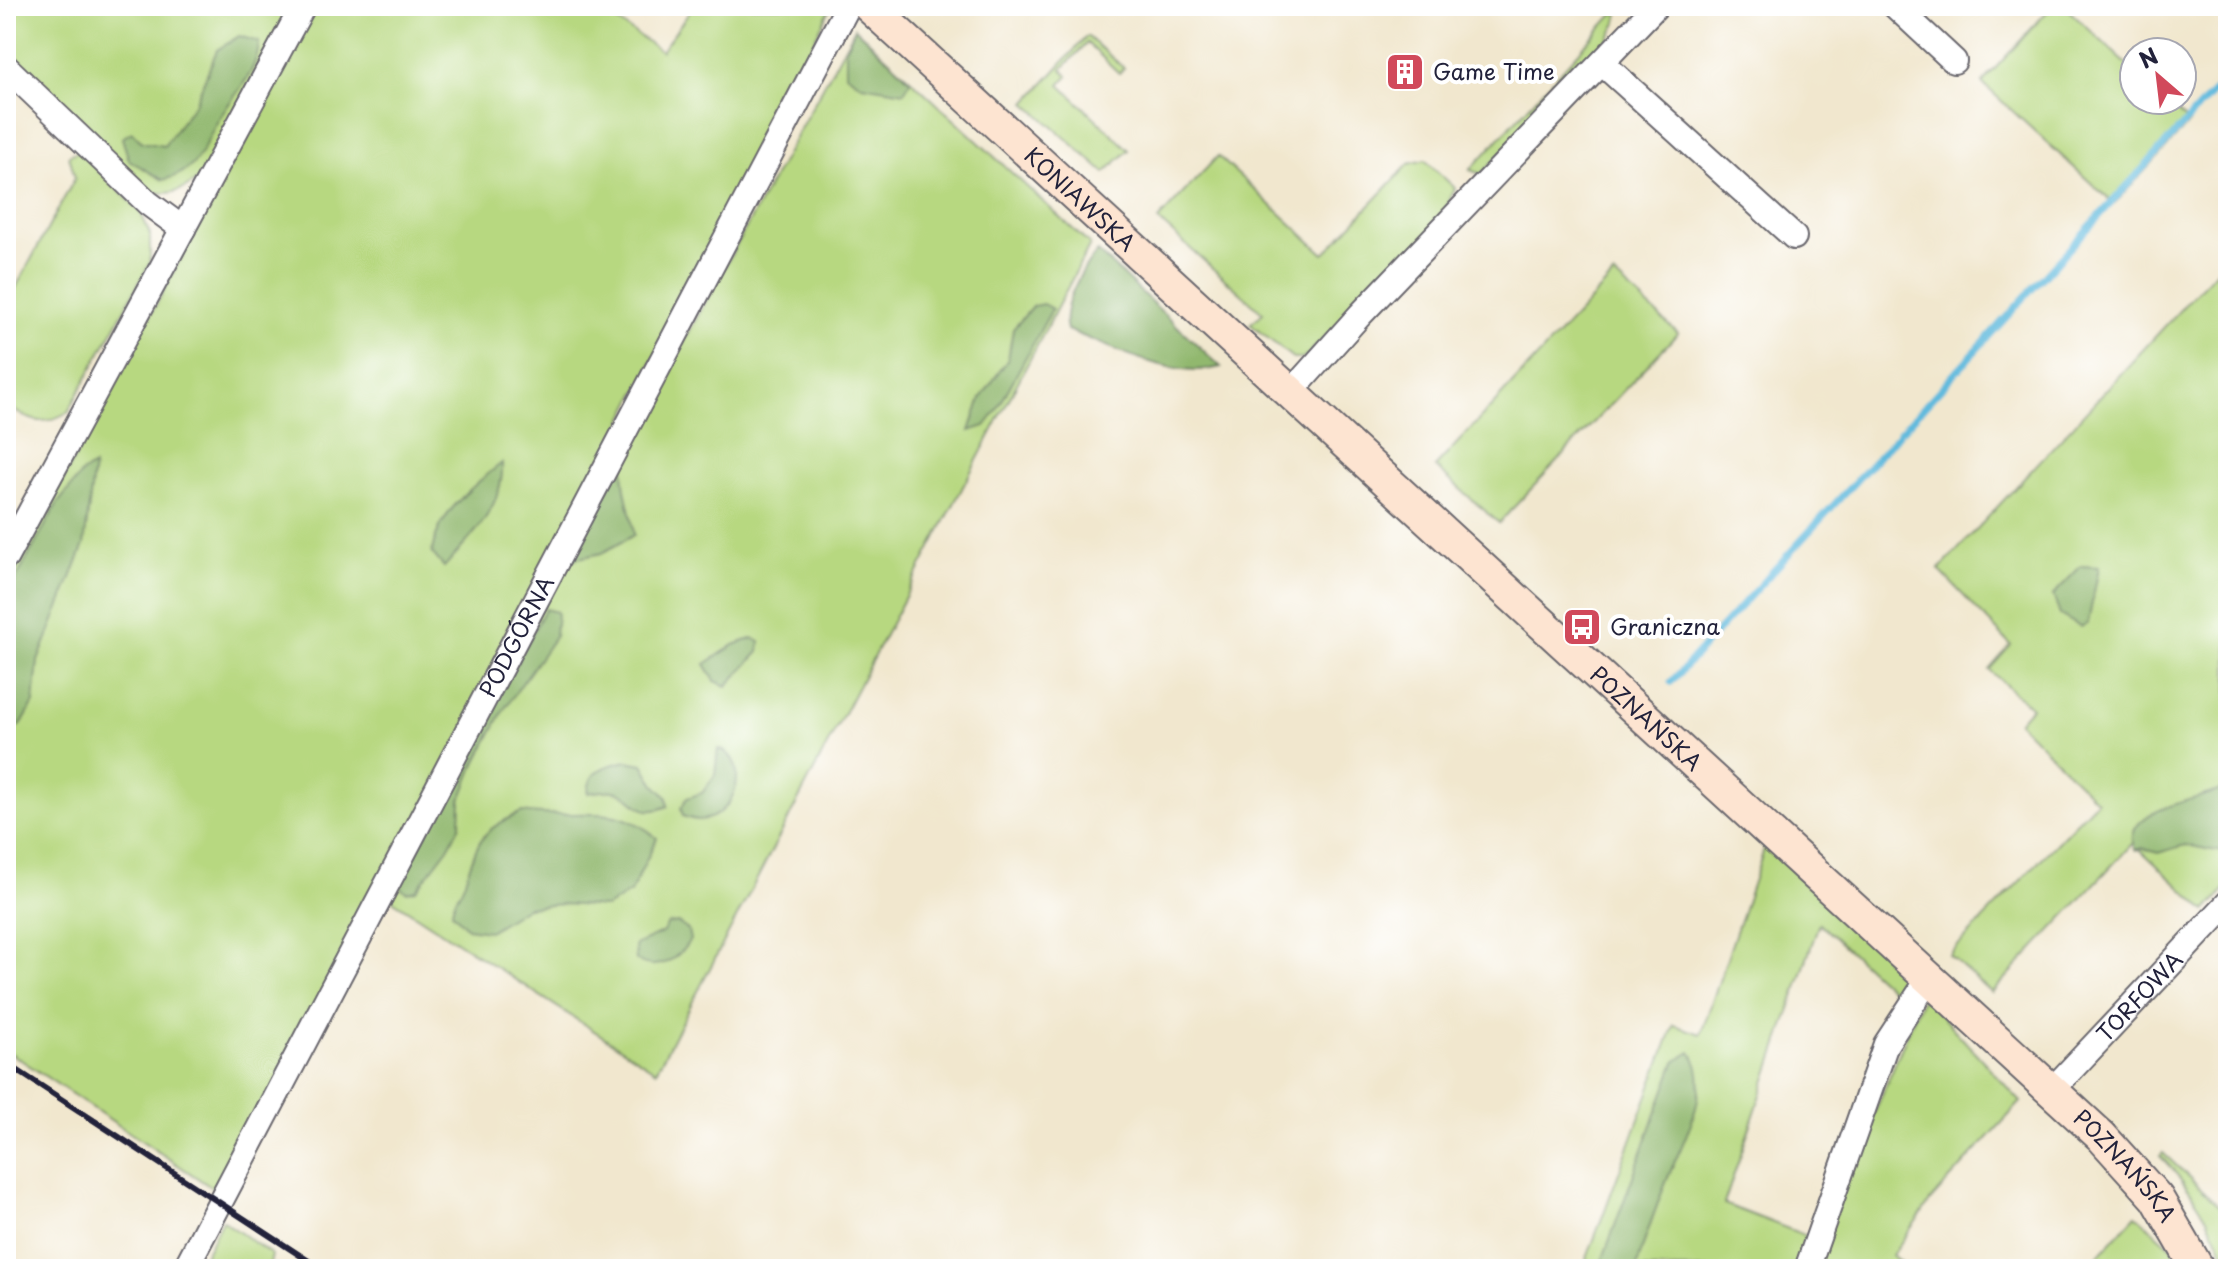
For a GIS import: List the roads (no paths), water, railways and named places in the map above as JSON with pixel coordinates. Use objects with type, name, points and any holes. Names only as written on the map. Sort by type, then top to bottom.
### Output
[{"type":"main road","name":"KONIAWSKA","points":[[869,6],[1291,392]]},
{"type":"main road","name":"POZNAŃSKA","points":[[1291,392],[2052,1090],[2141,1178],[2171,1218],[2198,1269]]},
{"type":"street","points":[[6,557],[303,6]]},
{"type":"street","name":"PODGÓRNA","points":[[185,1269],[848,6]]},
{"type":"street","points":[[1291,392],[1360,315],[1656,6]]},
{"type":"street","points":[[1895,6],[1954,61]]},
{"type":"street","points":[[1603,64],[1794,237]]},
{"type":"street","points":[[6,67],[148,203],[183,229]]},
{"type":"street","name":"TORFOWA","points":[[2052,1090],[2228,903]]},
{"type":"street","points":[[1807,1269],[1886,1044],[1930,977]]},
{"type":"waterway","points":[[1671,682],[2228,76]]},
{"type":"railway","points":[[6,1063],[321,1269]]},
{"type":"place","name":"Game Time","points":[[1405,72]]},
{"type":"place","name":"Graniczna","points":[[1582,627]]}]
